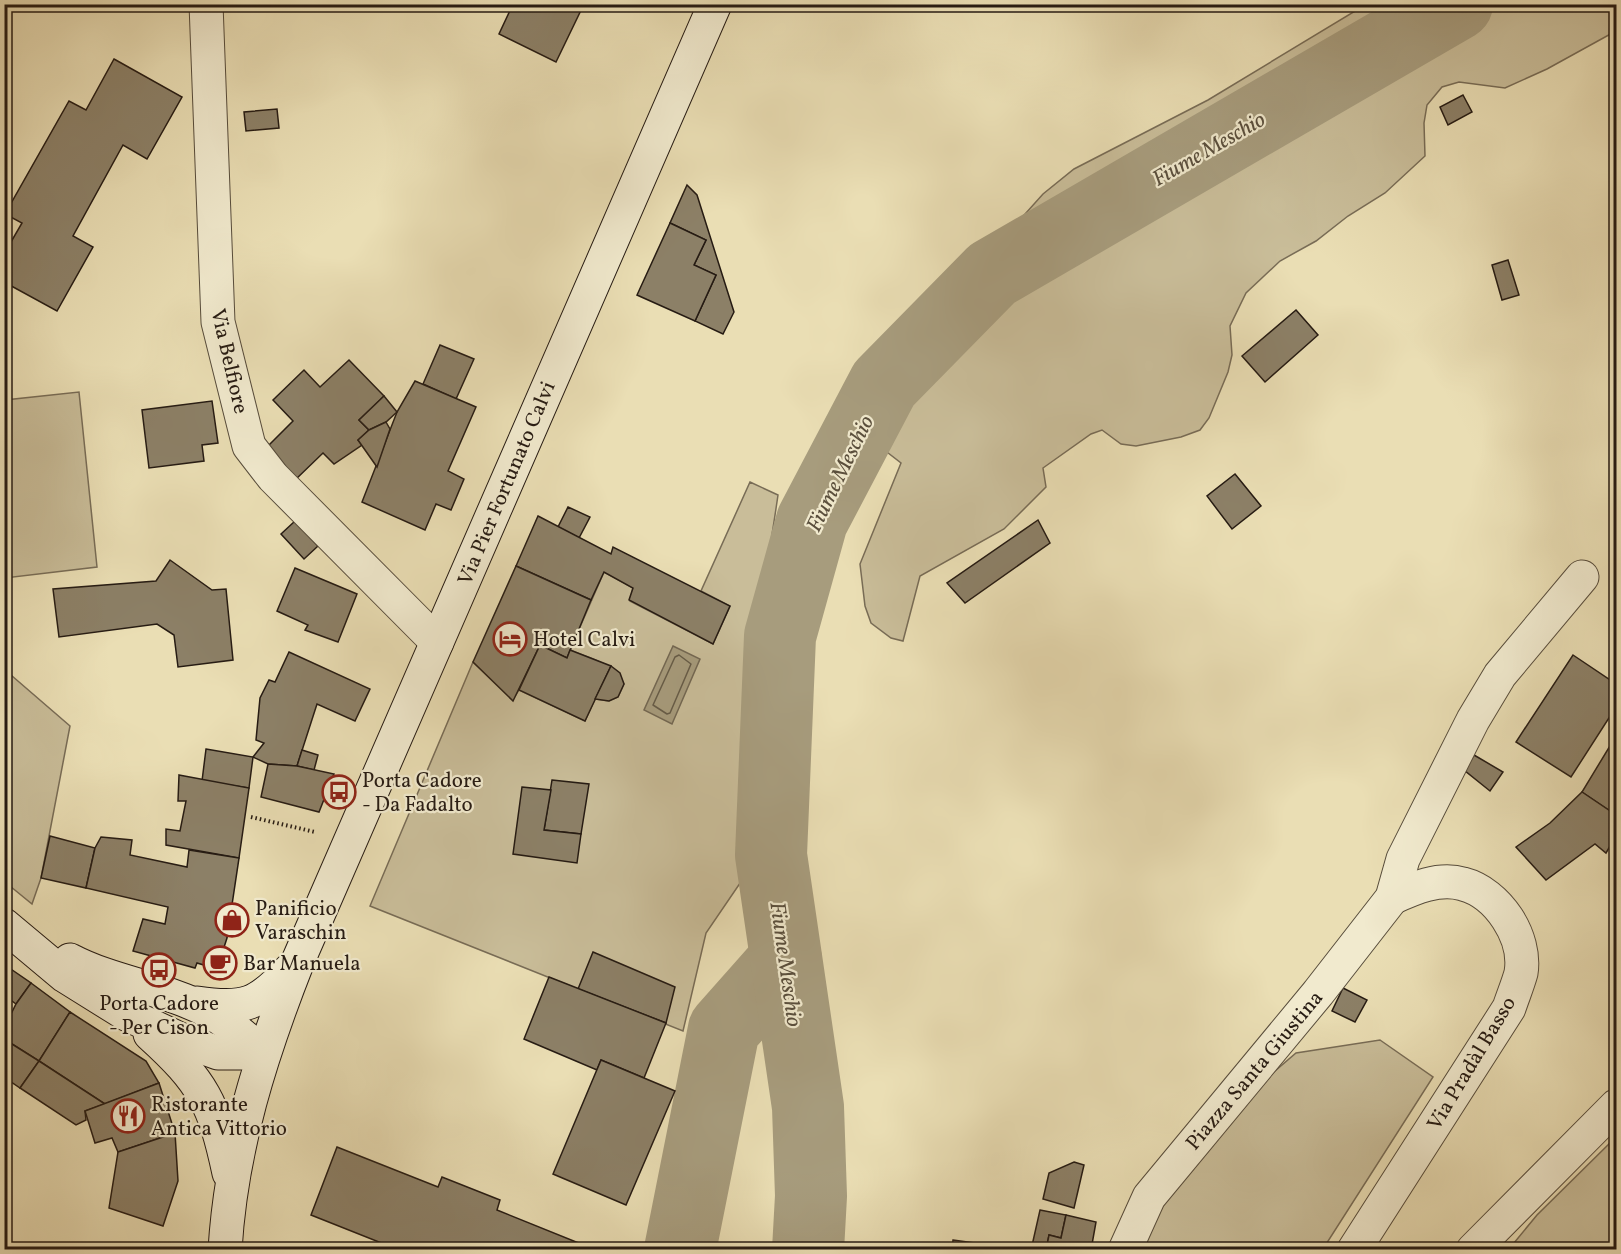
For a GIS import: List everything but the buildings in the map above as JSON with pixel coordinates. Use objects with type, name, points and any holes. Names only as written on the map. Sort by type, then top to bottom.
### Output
[{"type":"street","name":"Via Belfiore","points":[[206,4],[218,322],[249,446],[273,477],[437,642]]},
{"type":"street","name":"Via Pier Fortunato Calvi","points":[[232,1189],[248,1105],[264,1053],[298,962],[716,4]]},
{"type":"street","points":[[1392,898],[1403,859],[1494,684],[1582,577]]},
{"type":"street","name":"Via Pradàl Basso","points":[[1354,1250],[1509,1008],[1521,971],[1516,935],[1497,902],[1463,883],[1424,884],[1392,898]]},
{"type":"street","name":"Piazza Santa Giustina","points":[[1125,1250],[1149,1197],[1318,993],[1392,898]]},
{"type":"street","points":[[4,924],[92,972],[208,1011],[231,1026],[264,1053]]},
{"type":"street","points":[[4,924],[65,976],[126,1014],[182,1040],[218,1053],[264,1053]]},
{"type":"street","points":[[184,1002],[221,1007],[246,1004],[268,994],[298,962]]},
{"type":"street","points":[[126,1014],[180,1062],[203,1089],[220,1129],[232,1189],[225,1250]]},
{"type":"street","points":[[1473,1250],[1617,1106]]},
{"type":"path","points":[[251,817],[315,832]]},
{"type":"shaded area","points":[[1365,5],[1616,5],[1616,31],[1547,69],[1505,88],[1459,82],[1442,87],[1427,105],[1424,123],[1425,156],[1385,193],[1348,216],[1316,241],[1280,261],[1246,293],[1230,326],[1232,355],[1228,372],[1209,418],[1200,430],[1181,437],[1136,446],[1121,444],[1102,430],[1091,434],[1043,468],[1046,487],[1004,529],[920,576],[903,641],[891,638],[871,623],[865,606],[860,564],[901,463],[865,435],[906,364],[954,293],[1043,194],[1074,169],[1208,100]]},
{"type":"shaded area","points":[[79,392],[97,567],[5,578],[5,400]]},
{"type":"shaded area","points":[[750,482],[778,495],[756,635],[746,729],[745,823],[749,870],[706,933],[683,1031],[370,906],[473,662],[513,699],[519,690],[585,721],[595,699],[609,701],[618,697],[624,684],[615,671],[609,667],[570,650],[604,572],[633,588],[630,601],[713,644],[730,606],[701,591]]},
{"type":"shaded area","points":[[4,669],[70,726],[41,878],[32,904],[5,882]]},
{"type":"shaded area","points":[[1380,1040],[1433,1077],[1323,1249],[1136,1250],[1153,1206],[1247,1095],[1296,1053]]},
{"type":"shaded area","points":[[1616,1137],[1616,1249],[1509,1249],[1537,1215]]},
{"type":"water","points":[[673,646],[700,659],[672,724],[644,710]]},
{"type":"waterway","name":"Fiume Meschio","points":[[808,1250],[811,1196],[808,1107],[771,855],[780,636],[812,521],[884,384],[992,274],[1457,4]]},
{"type":"waterway","points":[[680,1250],[724,1029],[786,959]]},
{"type":"place","name":"Hotel Calvi","points":[[510,639]]},
{"type":"place","name":"Porta Cadore - Da Fadalto","points":[[339,792]]},
{"type":"place","name":"Panificio Varaschin","points":[[232,920]]},
{"type":"place","name":"Bar Manuela","points":[[220,963]]},
{"type":"place","name":"Porta Cadore - Per Cison","points":[[159,970]]},
{"type":"place","name":"Ristorante Antica Vittorio","points":[[128,1116]]}]
